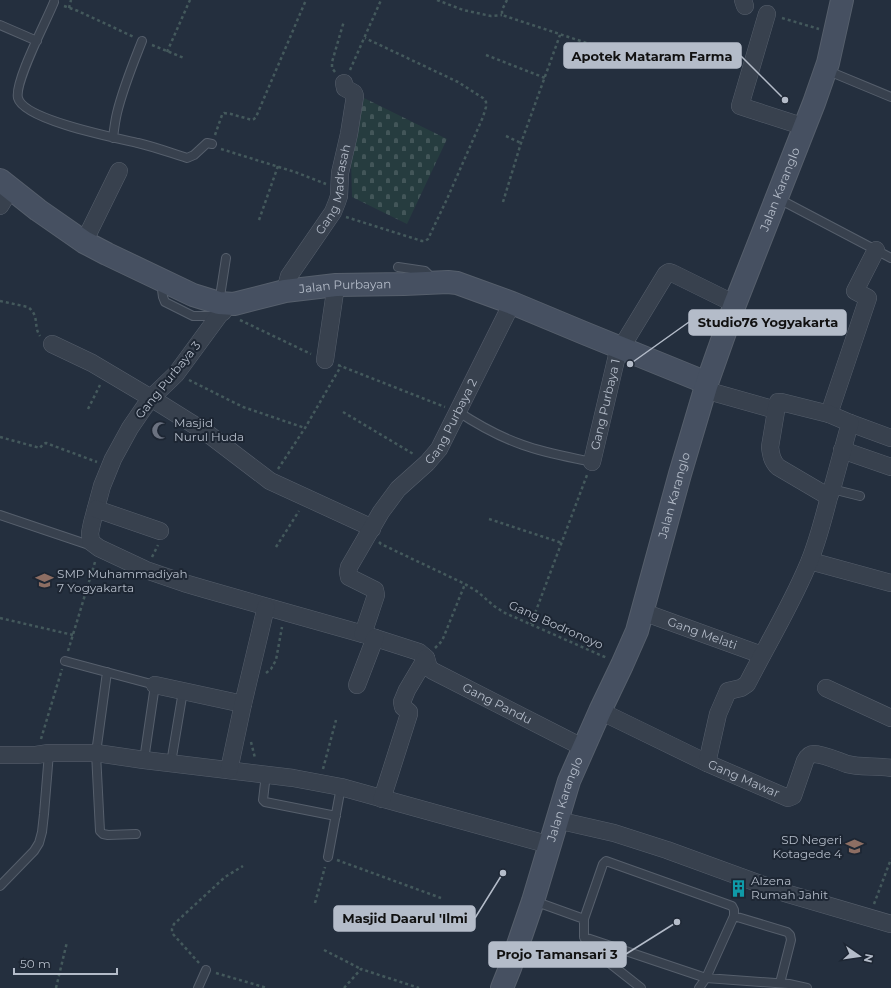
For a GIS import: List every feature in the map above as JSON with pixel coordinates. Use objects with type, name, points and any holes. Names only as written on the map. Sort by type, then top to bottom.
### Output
[{"type":"street","name":"Jalan Karanglo","points":[[502,988],[533,901],[569,781],[637,631],[706,386],[735,304],[826,70],[842,0]]},
{"type":"street","points":[[767,14],[740,106],[805,127]]},
{"type":"street","name":"Gang Madrasah","points":[[285,291],[289,276],[333,212],[337,202],[340,173],[355,96],[354,93],[345,88],[344,83]]},
{"type":"street","points":[[84,242],[119,171]]},
{"type":"street","name":"Jalan Purbayan","points":[[4,191],[38,210],[84,242],[164,282],[222,308],[285,291],[336,285],[457,283],[512,302],[620,347],[706,386]]},
{"type":"street","points":[[828,414],[867,299],[867,297],[855,291],[876,250]]},
{"type":"street","name":"Gang Purbaya 1","points":[[592,462],[620,347],[666,274],[669,272],[672,273],[735,304]]},
{"type":"street","points":[[325,360],[336,285]]},
{"type":"street","name":"Gang Purbaya 2","points":[[369,636],[376,592],[375,590],[349,578],[349,568],[381,512],[398,489],[427,463],[439,448],[512,302]]},
{"type":"street","name":"Gang Purbaya 3","points":[[99,548],[91,542],[90,533],[102,486],[113,459],[130,428],[143,409],[151,398],[176,374],[222,308]]},
{"type":"street","points":[[52,344],[92,363],[207,433],[270,481],[372,529]]},
{"type":"street","points":[[706,386],[776,410]]},
{"type":"street","points":[[831,493],[778,467],[774,463],[770,446],[778,402],[828,414],[891,438]]},
{"type":"street","points":[[707,763],[718,714],[728,691],[741,688],[747,684],[790,603],[810,561],[831,493],[850,423]]},
{"type":"street","points":[[842,450],[891,467]]},
{"type":"street","points":[[96,509],[160,536]]},
{"type":"street","points":[[99,548],[146,570],[184,583],[369,636],[423,655],[402,702],[403,707],[409,712],[409,714],[382,799]]},
{"type":"street","points":[[810,561],[891,582]]},
{"type":"street","points":[[229,770],[266,607]]},
{"type":"street","name":"Gang Melati","points":[[643,612],[762,655]]},
{"type":"street","points":[[357,685],[369,636]]},
{"type":"street","name":"Gang Pandu","points":[[423,655],[429,668],[433,672],[584,748]]},
{"type":"street","points":[[154,686],[243,704]]},
{"type":"street","points":[[826,688],[891,718]]},
{"type":"street","name":"Gang Mawar","points":[[600,711],[707,763],[788,798],[793,796],[805,761],[810,754],[816,754],[859,766],[889,764]]},
{"type":"street","points":[[0,755],[96,753],[293,778],[342,788],[550,845]]},
{"type":"street","points":[[557,820],[620,835],[667,850],[785,893],[891,924]]},
{"type":"lane","points":[[54,2],[24,70],[18,89],[18,99],[23,106],[31,111],[66,125],[113,138],[139,143],[187,158],[194,155],[208,143],[212,144]]},
{"type":"lane","points":[[0,25],[37,41]]},
{"type":"lane","points":[[113,138],[121,98],[134,59],[142,41]]},
{"type":"lane","points":[[826,70],[891,96]]},
{"type":"lane","points":[[777,198],[891,258]]},
{"type":"lane","points":[[222,308],[226,258]]},
{"type":"lane","points":[[398,267],[425,271],[429,275],[431,283]]},
{"type":"lane","points":[[457,412],[472,422],[522,445],[592,462]]},
{"type":"lane","points":[[831,493],[860,496]]},
{"type":"lane","points":[[0,515],[99,548]]},
{"type":"lane","points":[[65,661],[154,686],[144,760]]},
{"type":"lane","points":[[107,672],[96,753],[100,831],[103,834],[108,835],[136,834]]},
{"type":"lane","points":[[171,763],[183,691]]},
{"type":"lane","points":[[0,886],[34,851],[39,843],[44,814],[49,753]]},
{"type":"lane","points":[[266,774],[263,800],[265,802],[336,816]]},
{"type":"lane","points":[[328,857],[342,788]]},
{"type":"lane","points":[[641,988],[588,946],[584,937],[584,919],[603,864],[606,861],[732,906],[734,916],[706,978],[699,988]]},
{"type":"lane","points":[[533,901],[584,919]]},
{"type":"lane","points":[[734,916],[787,932],[790,935],[791,940],[780,983]]},
{"type":"lane","points":[[584,937],[706,978],[780,983],[807,988]]},
{"type":"lane","points":[[198,988],[206,970]]},
{"type":"path","points":[[69,8],[72,0]]},
{"type":"path","points":[[167,52],[190,0]]},
{"type":"path","points":[[306,0],[256,117],[252,120],[224,112],[212,144],[222,149],[295,172],[339,190]]},
{"type":"path","points":[[344,21],[332,62],[332,68],[344,83],[381,0]]},
{"type":"path","points":[[437,0],[463,10],[491,16],[502,15],[604,49]]},
{"type":"path","points":[[502,15],[502,10],[507,0]]},
{"type":"path","points":[[54,2],[167,52],[184,58]]},
{"type":"path","points":[[767,14],[835,34]]},
{"type":"path","points":[[502,202],[521,143],[560,35]]},
{"type":"path","points":[[333,212],[425,241],[428,238],[447,200],[486,107],[486,102],[483,98],[458,82],[365,38]]},
{"type":"path","points":[[486,55],[545,78]]},
{"type":"path","points":[[506,136],[521,143]]},
{"type":"path","points":[[259,220],[278,166]]},
{"type":"path","points":[[0,302],[32,309],[38,333],[52,344]]},
{"type":"path","points":[[222,308],[325,360],[457,412]]},
{"type":"path","points":[[270,481],[341,366]]},
{"type":"path","points":[[88,409],[106,372]]},
{"type":"path","points":[[176,374],[244,407],[304,428]]},
{"type":"path","points":[[343,412],[427,463]]},
{"type":"path","points":[[0,438],[40,448],[46,443],[110,467]]},
{"type":"path","points":[[531,624],[592,462]]},
{"type":"path","points":[[276,547],[307,498]]},
{"type":"path","points":[[489,519],[562,543]]},
{"type":"path","name":"Gang Bodronoyo","points":[[372,529],[375,532],[377,540],[381,544],[465,584],[478,592],[504,613],[622,665]]},
{"type":"path","points":[[146,570],[160,536]]},
{"type":"path","points":[[423,655],[434,650],[442,642],[465,584]]},
{"type":"path","points":[[0,618],[73,635]]},
{"type":"path","points":[[319,783],[336,720]]},
{"type":"path","points":[[315,902],[328,857],[441,898]]},
{"type":"path","points":[[869,918],[891,859]]},
{"type":"path","points":[[243,866],[225,877],[202,897],[174,924],[172,933],[206,970],[268,988]]},
{"type":"path","points":[[56,988],[67,942]]},
{"type":"path","points":[[324,950],[361,969],[419,988]]},
{"type":"path","points":[[344,988],[361,969]]},
{"type":"green space","points":[[364,98],[447,139],[407,224],[352,197],[351,159]]},
{"type":"place","name":"Apotek Mataram Farma","points":[[785,100]]},
{"type":"place","name":"Studio76 Yogyakarta","points":[[630,364]]},
{"type":"place","name":"Masjid Nurul Huda","points":[[161,430]]},
{"type":"place","name":"SMP Muhammadiyah 7 Yogyakarta","points":[[44,581]]},
{"type":"place","name":"SD Negeri Kotagede 4","points":[[855,847]]},
{"type":"place","name":"Masjid Daarul 'Ilmi","points":[[503,873]]},
{"type":"place","name":"Alzena Rumah Jahit","points":[[738,888]]},
{"type":"place","name":"Projo Tamansari 3","points":[[677,922]]}]
